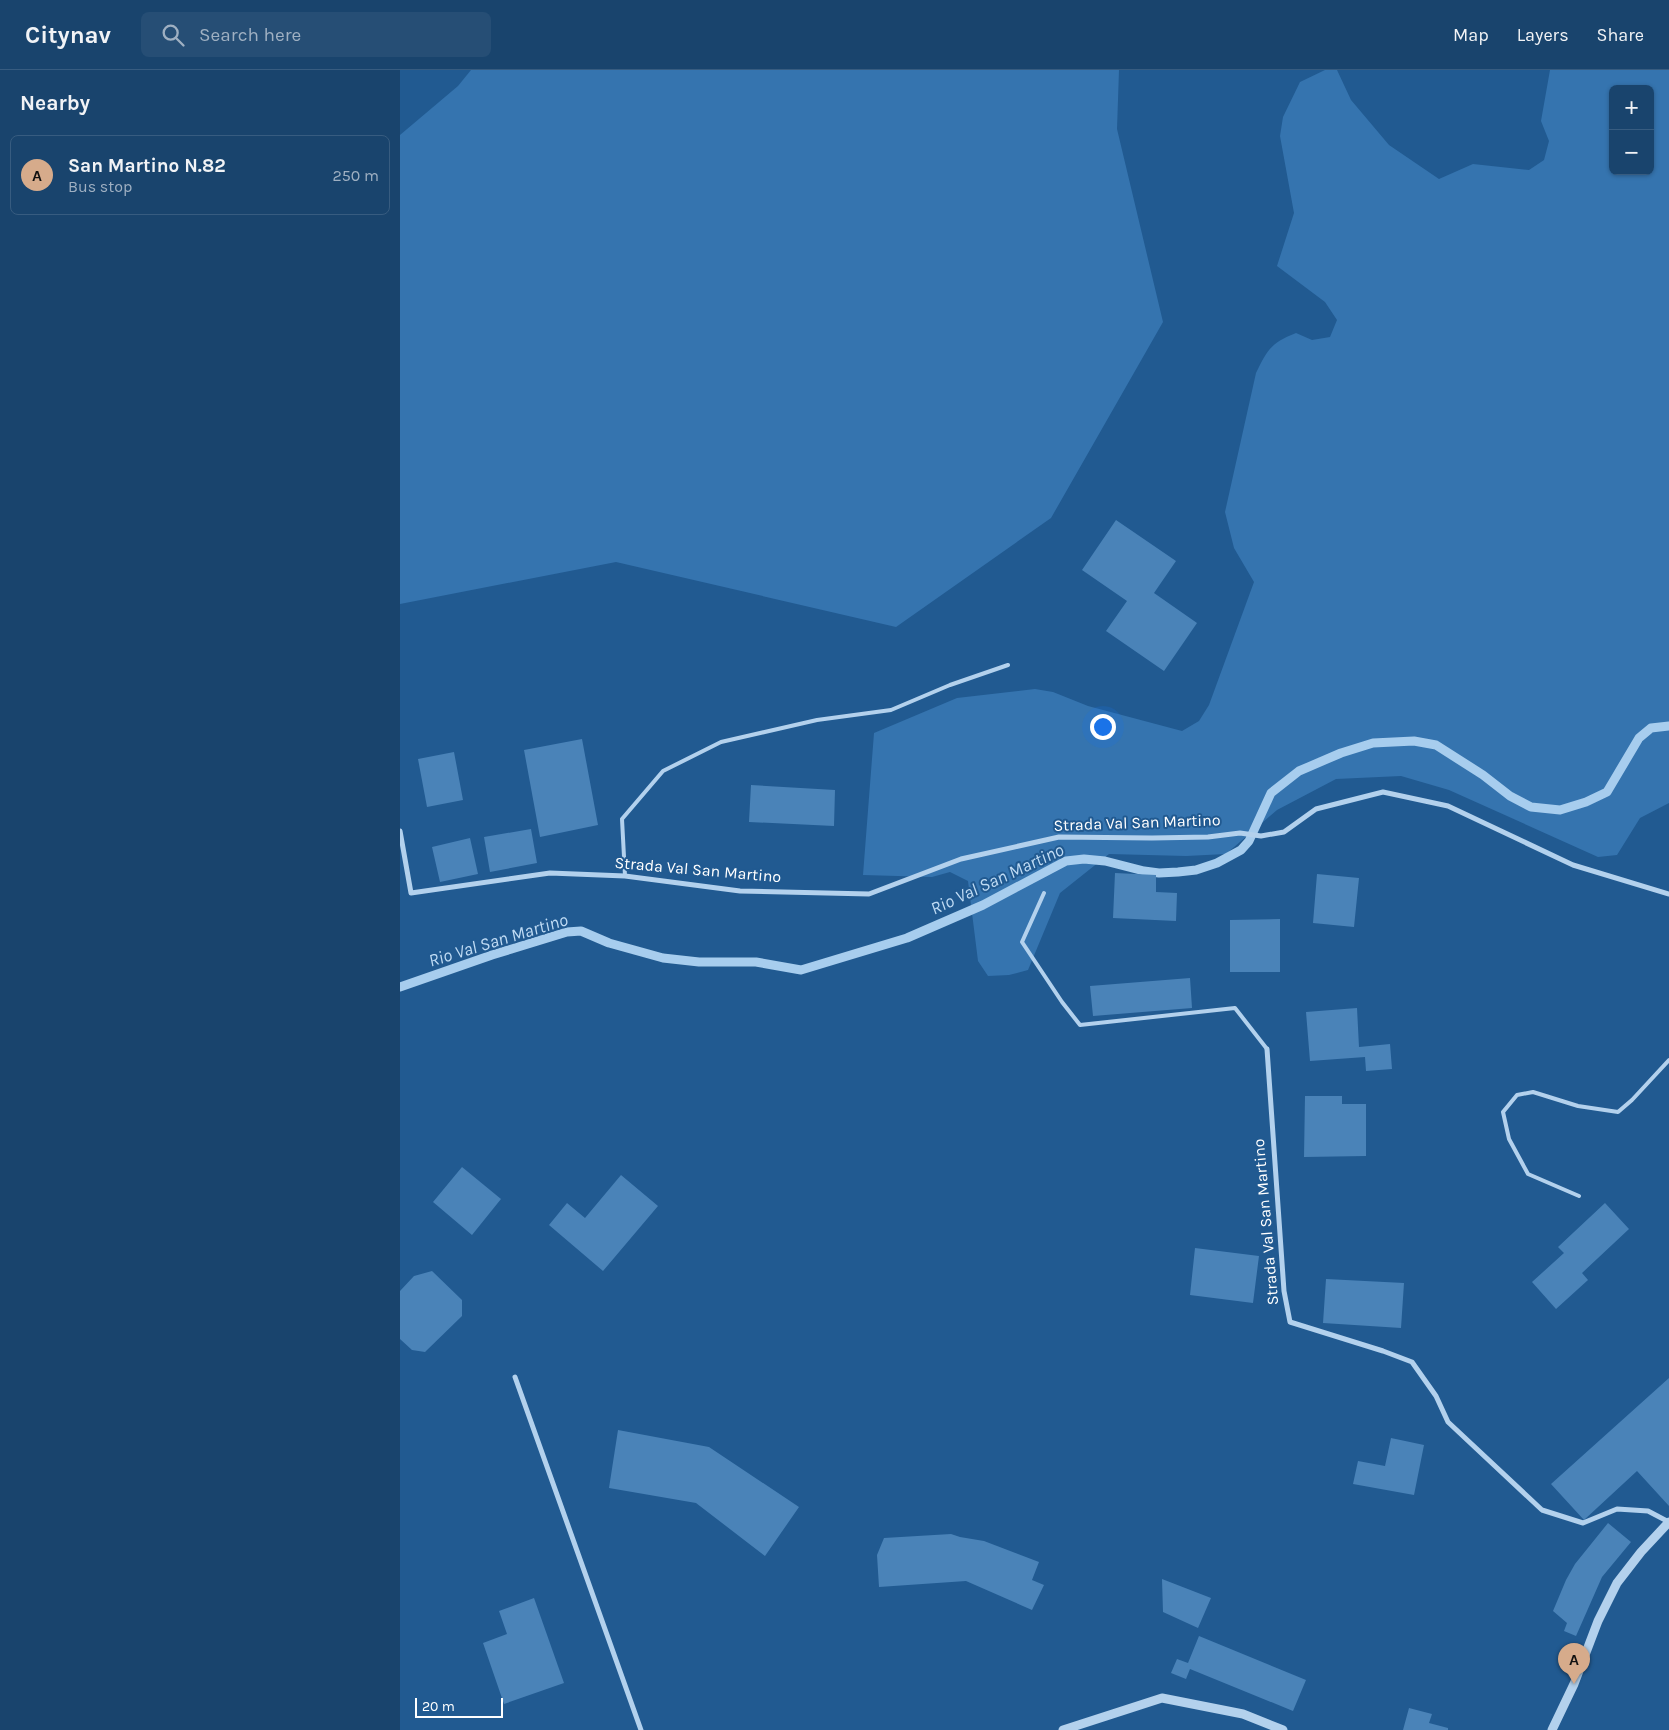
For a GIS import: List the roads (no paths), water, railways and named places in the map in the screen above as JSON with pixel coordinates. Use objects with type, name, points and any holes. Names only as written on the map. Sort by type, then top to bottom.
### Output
[{"type":"street","name":"Strada Val San Martino","points":[[400,831],[411,893],[550,873],[625,876],[740,891],[869,894],[961,859],[1059,837],[1208,837],[1240,833],[1261,836],[1284,832],[1316,810],[1383,792],[1448,806],[1572,865],[1669,894]]},
{"type":"street","name":"Strada Val San Martino","points":[[1267,1049],[1284,1291],[1290,1322],[1412,1362],[1436,1396],[1448,1422],[1542,1510],[1583,1524],[1617,1509],[1648,1511],[1669,1522],[1641,1552],[1617,1583],[1598,1622],[1574,1684],[1552,1730]]},
{"type":"street","points":[[516,1377],[641,1730]]},
{"type":"street","points":[[1063,1730],[1162,1698],[1243,1714],[1283,1730]]},
{"type":"lane","points":[[625,876],[622,819],[663,771],[721,742],[817,720],[891,710],[950,685],[1008,665]]},
{"type":"lane","name":"Strada Val San Martino","points":[[1044,893],[1022,942],[1062,1002],[1080,1025],[1234,1008],[1267,1049]]},
{"type":"lane","points":[[1579,1196],[1528,1174],[1510,1139],[1503,1112],[1517,1095],[1533,1092],[1578,1106],[1618,1112],[1632,1100],[1669,1060]]},
{"type":"waterway","name":"Rio Val San Martino","points":[[400,987],[492,955],[567,932],[581,931],[609,943],[663,958],[699,962],[756,962],[801,970],[907,938],[983,905],[1066,861],[1084,859],[1105,861],[1159,873],[1196,870],[1217,863],[1241,850],[1249,841],[1271,793],[1299,771],[1341,753],[1373,743],[1414,741],[1436,745],[1483,775],[1510,796],[1531,807],[1560,810],[1586,802],[1607,792],[1639,738],[1651,728],[1669,726]]},
{"type":"place","name":"San Martino N.82","points":[[1574,1684]]}]
